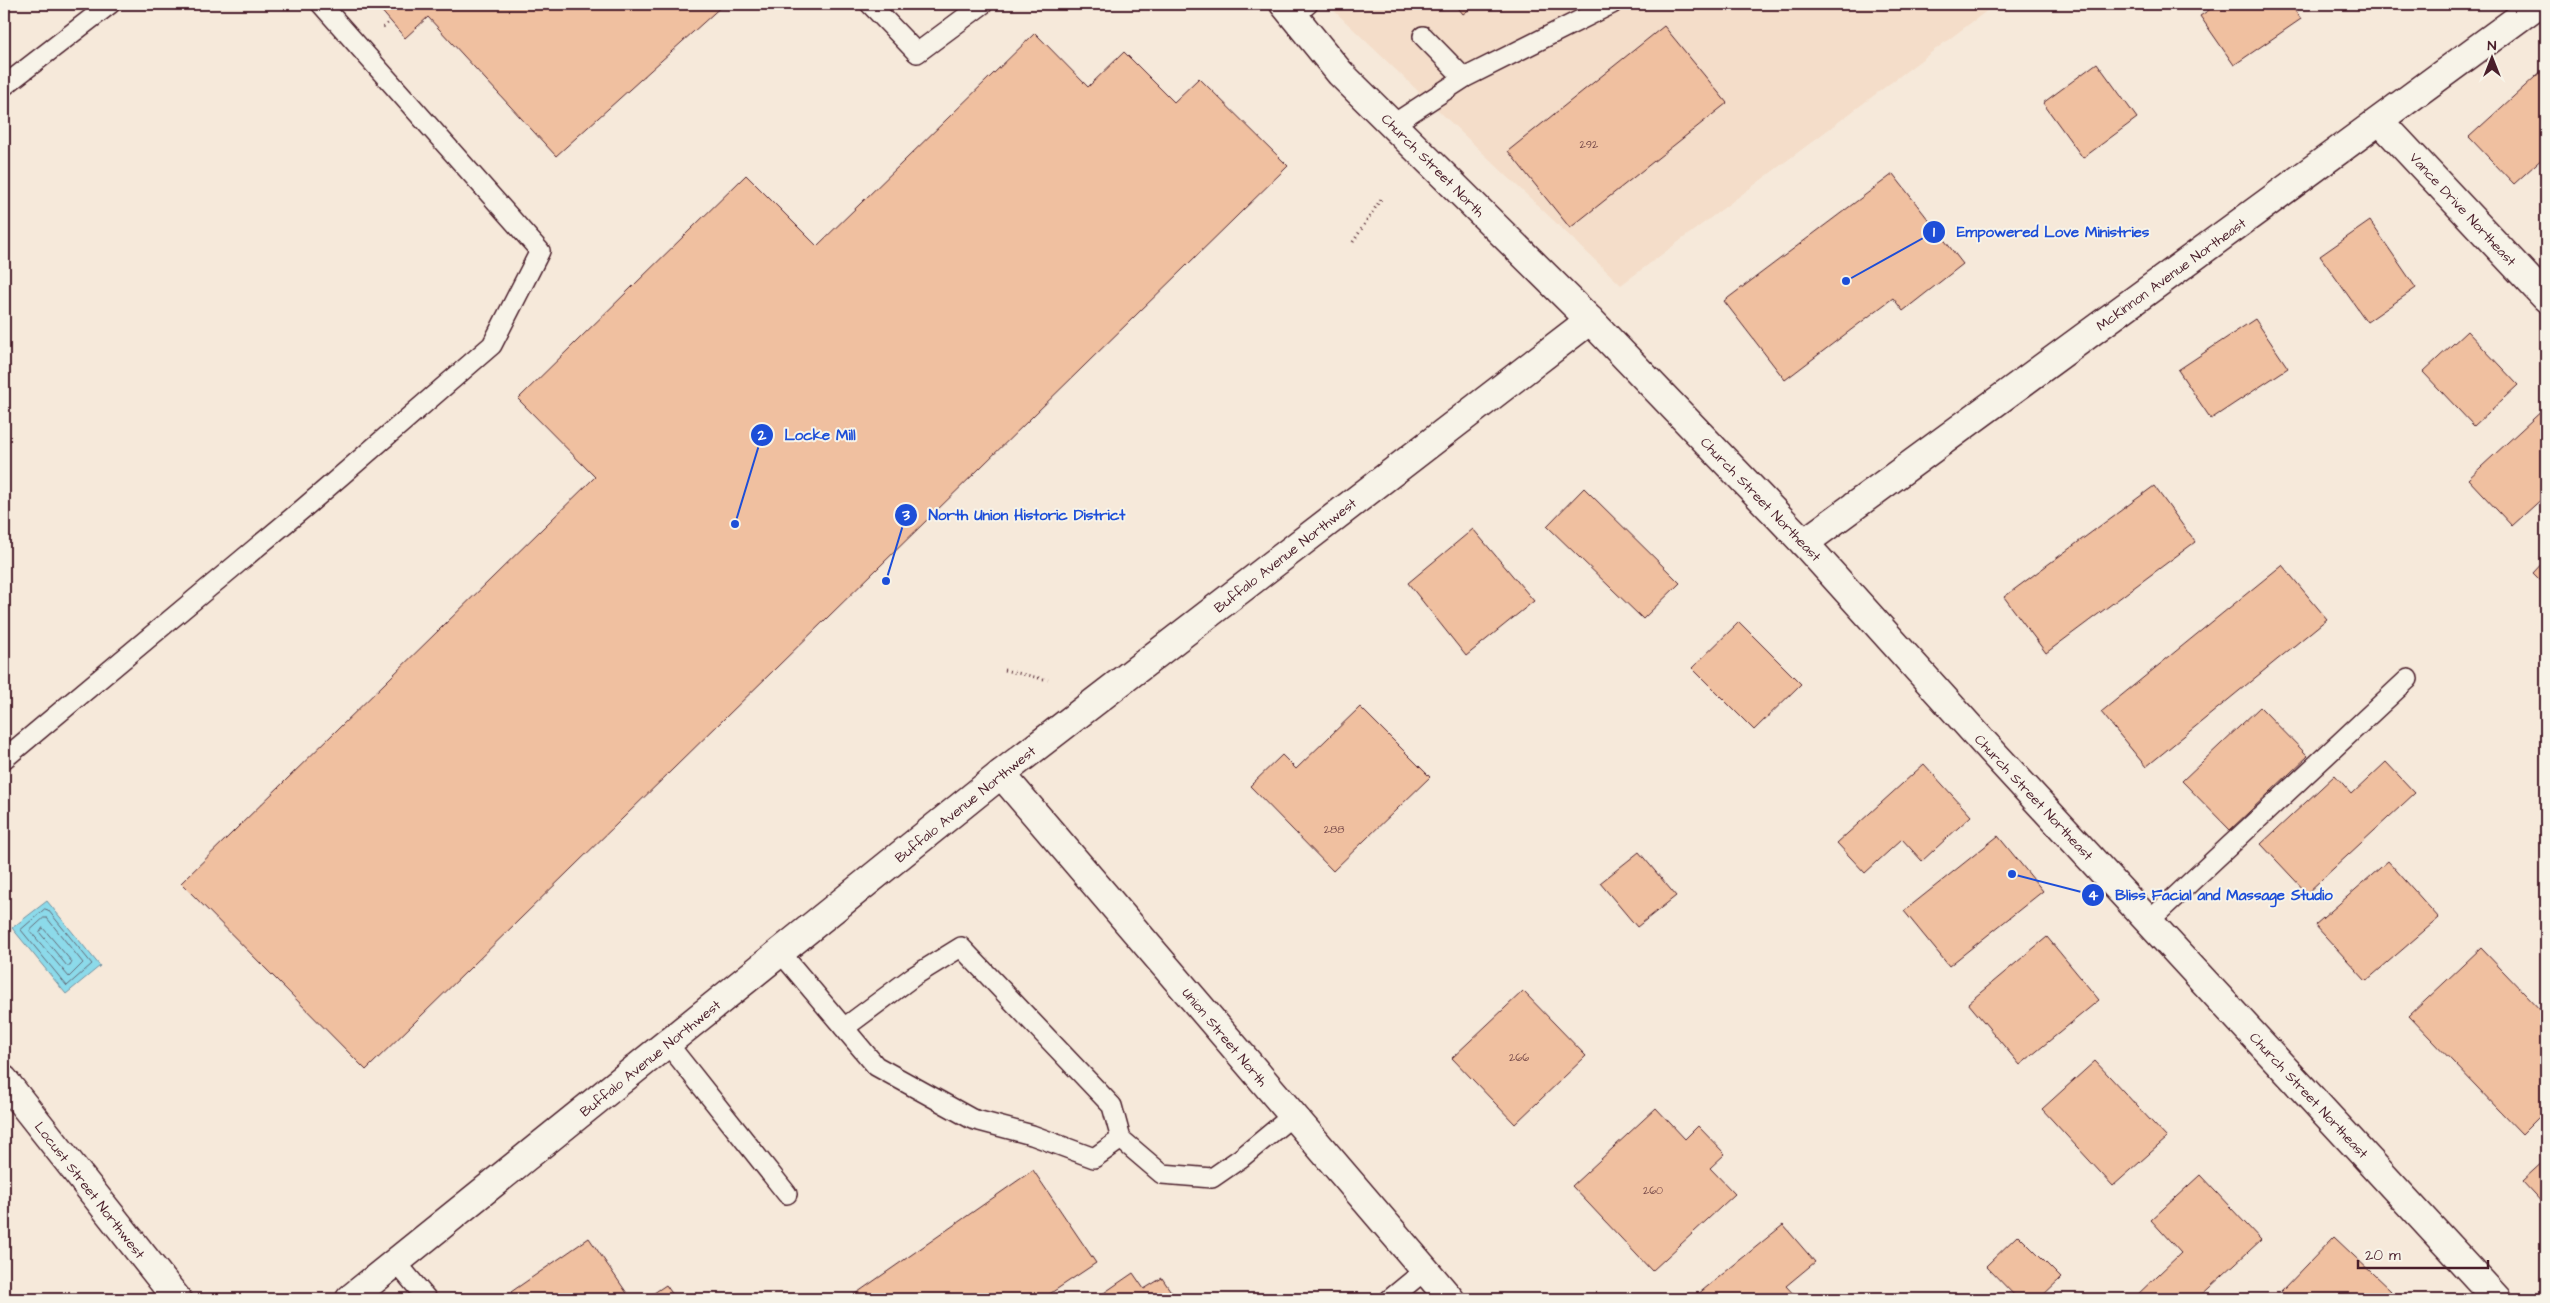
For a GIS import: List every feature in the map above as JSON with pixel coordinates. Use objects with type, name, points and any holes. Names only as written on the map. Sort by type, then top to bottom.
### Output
[{"type":"street","name":"McKinnon Avenue Northeast","points":[[1804,543],[2538,4]]},
{"type":"street","name":"Church Street North","points":[[1295,8],[1340,73],[1590,320]]},
{"type":"street","name":"Vance Drive Northeast","points":[[2380,121],[2546,298]]},
{"type":"street","name":"Church Street Northeast","points":[[1590,320],[1804,543],[2148,922],[2497,1299]]},
{"type":"street","name":"Buffalo Avenue Northwest","points":[[350,1299],[1001,774],[1590,320]]},
{"type":"street","name":"Union Street North","points":[[1001,774],[1424,1271],[1450,1299]]},
{"type":"street","name":"Locust Street Northwest","points":[[4,1080],[177,1299]]},
{"type":"lane","points":[[4,86],[110,4]]},
{"type":"lane","points":[[4,759],[305,507],[492,344],[540,251],[321,4]]},
{"type":"lane","points":[[870,4],[917,53],[983,4]]},
{"type":"lane","points":[[1392,124],[1464,78],[1612,4]]},
{"type":"lane","points":[[1422,36],[1464,78]]},
{"type":"lane","points":[[2148,922],[2408,679]]},
{"type":"lane","points":[[844,1028],[914,976],[961,947],[1112,1106],[1121,1140],[1162,1174],[1212,1178],[1241,1158],[1292,1116]]},
{"type":"lane","points":[[781,953],[876,1066],[972,1119],[1032,1135],[1094,1158],[1121,1140]]},
{"type":"lane","points":[[668,1044],[787,1194]]},
{"type":"lane","points":[[396,1262],[427,1299]]},
{"type":"lane","points":[[1390,1299],[1424,1271]]},
{"type":"path","points":[[383,27],[390,21]]},
{"type":"path","points":[[1354,242],[1381,199]]},
{"type":"path","points":[[1004,670],[1048,680]]},
{"type":"shaded area","points":[[1327,4],[1996,4],[1621,285]]},
{"type":"water","points":[[47,901],[100,966],[66,994],[12,928]]},
{"type":"building","points":[[384,4],[724,4],[556,156],[428,17],[405,38],[379,8]]},
{"type":"building","points":[[1455,4],[1477,4],[1463,14]]},
{"type":"building","points":[[2218,4],[2290,4],[2301,19],[2234,65],[2200,16]]},
{"type":"building","points":[[1664,26],[1727,103],[1570,228],[1508,151]]},
{"type":"building","points":[[1035,33],[1088,87],[1124,52],[1174,102],[1199,78],[1288,166],[366,1070],[181,883],[595,477],[518,399],[746,175],[817,246]]},
{"type":"building","points":[[2097,63],[2137,118],[2083,158],[2043,103]]},
{"type":"building","points":[[2546,67],[2546,155],[2514,184],[2469,137]]},
{"type":"building","points":[[1893,174],[1963,264],[1903,311],[1893,298],[1785,380],[1724,301]]},
{"type":"building","points":[[2370,221],[2416,288],[2367,322],[2320,256]]},
{"type":"building","points":[[2255,319],[2288,368],[2211,419],[2178,370]]},
{"type":"building","points":[[2467,331],[2518,385],[2474,426],[2423,372]]},
{"type":"building","points":[[2546,407],[2546,495],[2512,526],[2468,479]]},
{"type":"building","points":[[2154,486],[2195,542],[2046,653],[2004,597]]},
{"type":"building","points":[[1584,488],[1680,583],[1643,619],[1547,526]]},
{"type":"building","points":[[1473,529],[1534,601],[1466,656],[1408,583]]},
{"type":"building","points":[[2546,559],[2546,586],[2533,573]]},
{"type":"building","points":[[2282,565],[2327,619],[2146,767],[2101,712]]},
{"type":"building","points":[[1739,622],[1801,684],[1754,730],[1692,668]]},
{"type":"building","points":[[1360,707],[1430,777],[1333,871],[1250,786],[1282,755],[1296,769]]},
{"type":"building","points":[[2260,707],[2308,756],[2230,830],[2182,781]]},
{"type":"building","points":[[2386,762],[2415,793],[2307,893],[2261,844],[2335,775],[2352,794]]},
{"type":"building","points":[[1924,764],[1971,816],[1922,861],[1902,839],[1865,873],[1837,843]]},
{"type":"building","points":[[1998,836],[2043,891],[1949,966],[1904,911]]},
{"type":"building","points":[[1639,852],[1676,896],[1637,927],[1600,883]]},
{"type":"building","points":[[2388,861],[2439,918],[2366,981],[2315,925]]},
{"type":"building","points":[[2047,937],[2099,1000],[2020,1065],[1968,1003]]},
{"type":"building","points":[[2481,948],[2546,1016],[2546,1110],[2522,1134],[2409,1016]]},
{"type":"building","points":[[1523,991],[1586,1056],[1515,1124],[1452,1058]]},
{"type":"building","points":[[2095,1061],[2167,1138],[2113,1186],[2042,1109]]},
{"type":"building","points":[[1656,1108],[1685,1139],[1698,1126],[1725,1154],[1710,1168],[1735,1194],[1652,1271],[1572,1186]]},
{"type":"building","points":[[2546,1159],[2546,1207],[2522,1181]]},
{"type":"building","points":[[1033,1170],[1096,1263],[1042,1299],[848,1299]]},
{"type":"building","points":[[2200,1175],[2261,1240],[2197,1299],[2137,1299],[2135,1297],[2181,1253],[2151,1220]]},
{"type":"building","points":[[1783,1225],[1815,1262],[1786,1286],[1798,1299],[1692,1299]]},
{"type":"building","points":[[2018,1235],[2061,1278],[2039,1299],[2018,1299],[1986,1266]]},
{"type":"building","points":[[2334,1237],[2391,1291],[2383,1299],[2288,1299],[2281,1292]]},
{"type":"building","points":[[589,1238],[631,1299],[516,1299],[511,1292]]},
{"type":"building","points":[[1133,1273],[1144,1289],[1162,1278],[1176,1299],[1095,1299]]},
{"type":"building","points":[[666,1285],[676,1299],[645,1299]]},
{"type":"place","name":"Empowered Love Ministries","points":[[1846,281]]},
{"type":"place","name":"Locke Mill","points":[[735,524]]},
{"type":"place","name":"North Union Historic District","points":[[886,581]]},
{"type":"place","name":"Bliss Facial and Massage Studio","points":[[2012,874]]}]
